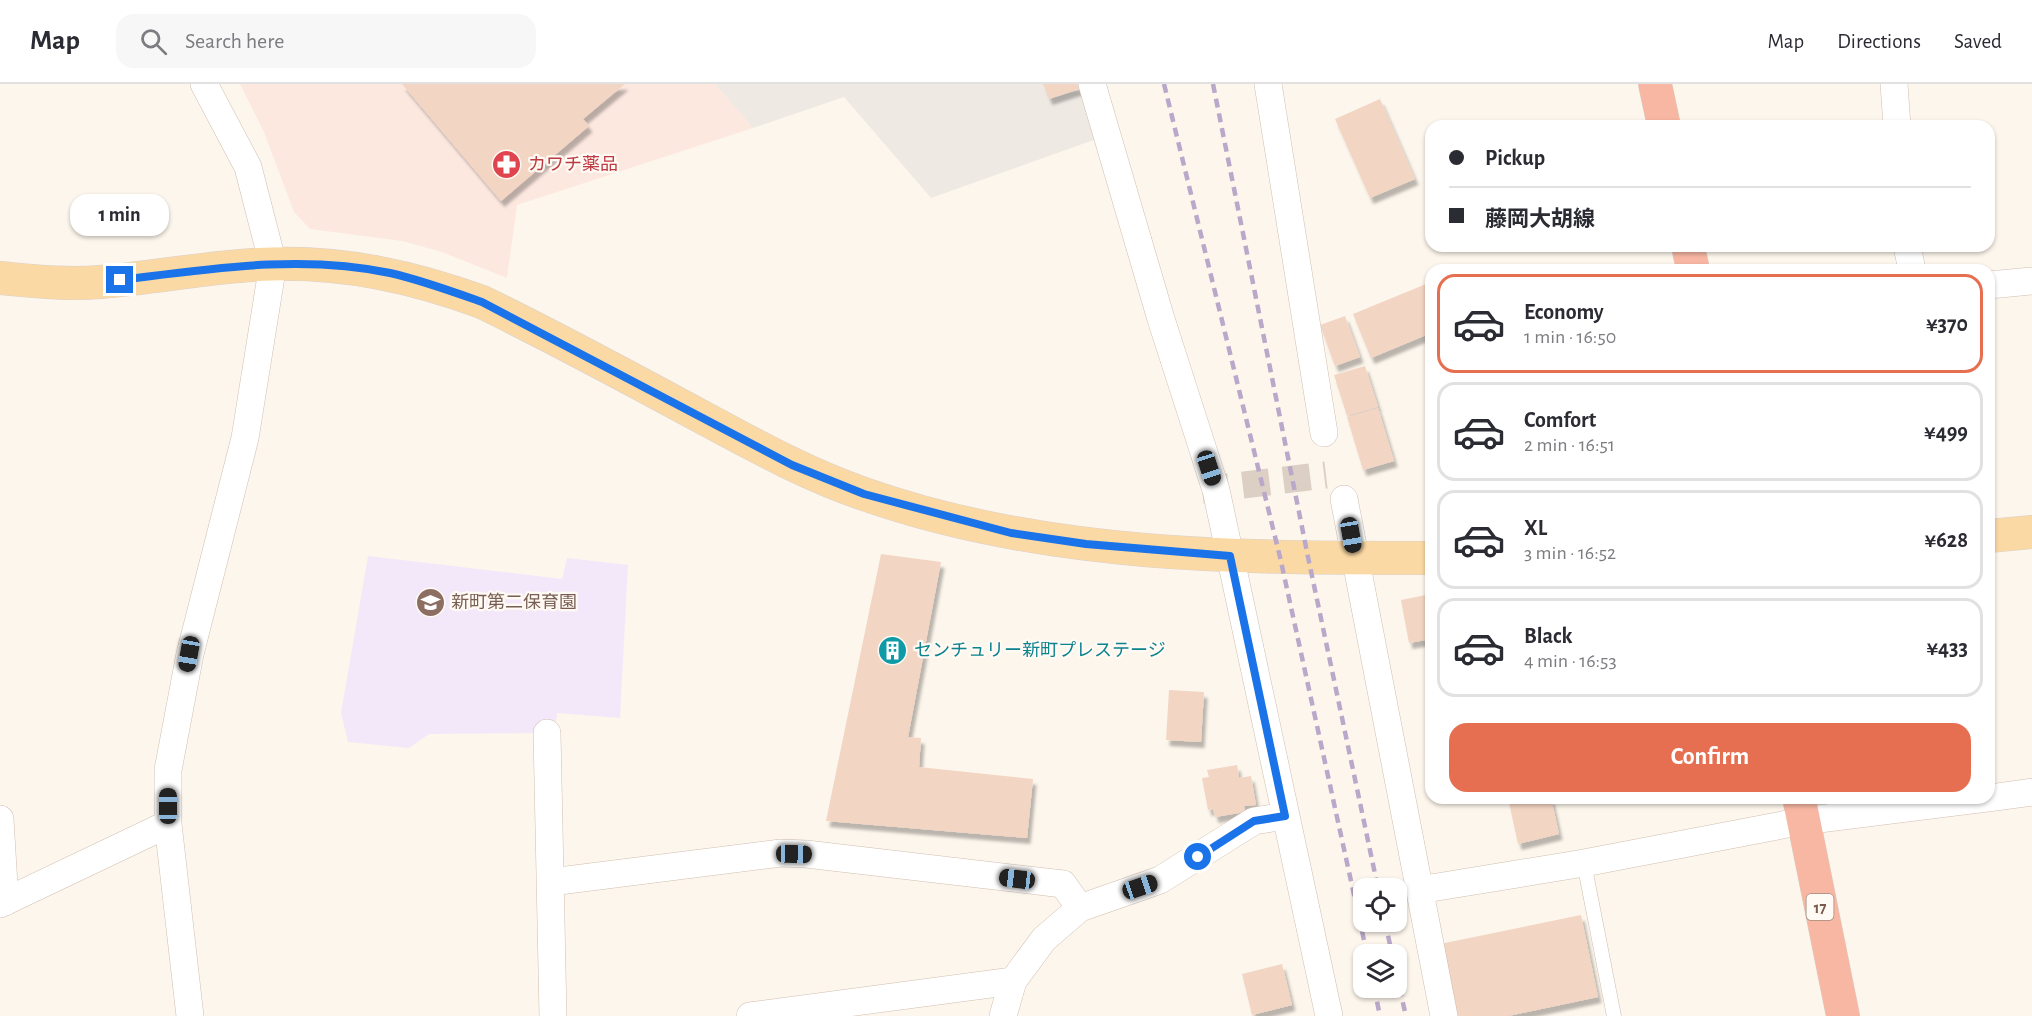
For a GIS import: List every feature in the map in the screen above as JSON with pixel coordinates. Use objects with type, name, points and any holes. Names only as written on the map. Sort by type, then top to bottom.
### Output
[{"type":"highway","points":[[1655,84],[1663,120]]},
{"type":"highway","name":"17","points":[[1801,809],[1843,1016]]},
{"type":"main road","points":[[0,278],[98,283],[273,264],[329,265],[387,273],[434,284],[482,302],[792,465],[864,494],[1011,533],[1086,544],[1230,556],[1425,558]]},
{"type":"main road","points":[[1995,535],[2032,532]]},
{"type":"street","points":[[190,1016],[168,824],[168,770],[189,654],[245,438],[273,264],[248,167],[204,84]]},
{"type":"street","points":[[1092,84],[1161,319],[1216,490],[1329,1016]]},
{"type":"street","points":[[1268,84],[1324,433]]},
{"type":"street","points":[[1894,84],[1897,120]]},
{"type":"street","points":[[1995,284],[2032,281]]},
{"type":"street","points":[[1344,499],[1444,1016]]},
{"type":"street","points":[[547,733],[554,1016]]},
{"type":"street","points":[[1995,797],[2032,792]]},
{"type":"street","points":[[1419,890],[1584,863],[1801,809],[1886,804]]},
{"type":"street","points":[[1003,1016],[1013,981],[1044,939],[1080,908],[1161,880],[1254,821],[1285,816]]},
{"type":"street","points":[[0,819],[2,903],[168,824]]},
{"type":"street","points":[[551,882],[781,853],[806,854],[1063,884],[1080,908]]},
{"type":"street","points":[[750,1016],[1013,981]]},
{"type":"lane","points":[[1584,863],[1614,1016]]},
{"type":"shaded area","points":[[240,84],[715,84],[753,128],[517,205],[507,278],[442,252],[402,241],[310,229],[294,212],[264,132]]},
{"type":"shaded area","points":[[715,84],[1086,84],[1102,137],[931,198],[844,97],[753,128]]},
{"type":"shaded area","points":[[368,556],[562,579],[567,558],[628,565],[620,718],[557,713],[555,733],[429,734],[409,748],[348,742],[341,713]]},
{"type":"building","name":"カワチ薬品","points":[[402,84],[625,84],[583,119],[589,126],[501,201]]},
{"type":"building","points":[[1043,84],[1082,84],[1083,88],[1049,99]]},
{"type":"building","points":[[1380,99],[1415,179],[1370,198],[1335,119]]},
{"type":"building","points":[[1425,284],[1425,336],[1371,358],[1353,314]]},
{"type":"building","points":[[1345,316],[1360,357],[1335,366],[1320,325]]},
{"type":"building","points":[[1365,366],[1378,407],[1347,416],[1334,375]]},
{"type":"building","points":[[1378,408],[1394,461],[1363,470],[1347,417]]},
{"type":"building","name":"センチュリー新町プレステージ","points":[[881,554],[941,562],[908,737],[921,738],[919,767],[1033,779],[1027,838],[826,821]]},
{"type":"building","points":[[1425,595],[1425,640],[1409,643],[1401,600]]},
{"type":"building","points":[[1169,690],[1204,692],[1201,742],[1166,740]]},
{"type":"building","points":[[1237,765],[1239,778],[1251,776],[1256,805],[1244,806],[1245,812],[1215,817],[1213,809],[1208,810],[1202,778],[1209,777],[1207,770]]},
{"type":"building","points":[[1509,804],[1552,804],[1559,834],[1518,844]]},
{"type":"building","points":[[1581,915],[1598,997],[1508,1016],[1455,1016],[1440,944]]},
{"type":"building","points":[[1282,964],[1292,1005],[1252,1015],[1242,974]]},
{"type":"tunnel","points":[[1202,490],[1326,475]]},
{"type":"railway","points":[[1164,84],[1280,557],[1365,944]]},
{"type":"railway","points":[[1213,84],[1308,557],[1376,878]]},
{"type":"railway","points":[[1387,932],[1390,944]]},
{"type":"railway","points":[[1376,998],[1380,1016]]},
{"type":"railway","points":[[1402,998],[1406,1016]]},
{"type":"place","name":"カワチ薬品","points":[[507,164]]},
{"type":"place","name":"新町第二保育園","points":[[430,602]]},
{"type":"place","name":"センチュリー新町プレステージ","points":[[893,650]]},
{"type":"route","points":[[120,280],[232,266],[273,264],[341,266],[387,273],[434,284],[482,302],[528,324],[792,465],[864,494],[935,515],[1011,533],[1086,544],[1230,556],[1285,816],[1254,821],[1198,857]]}]
